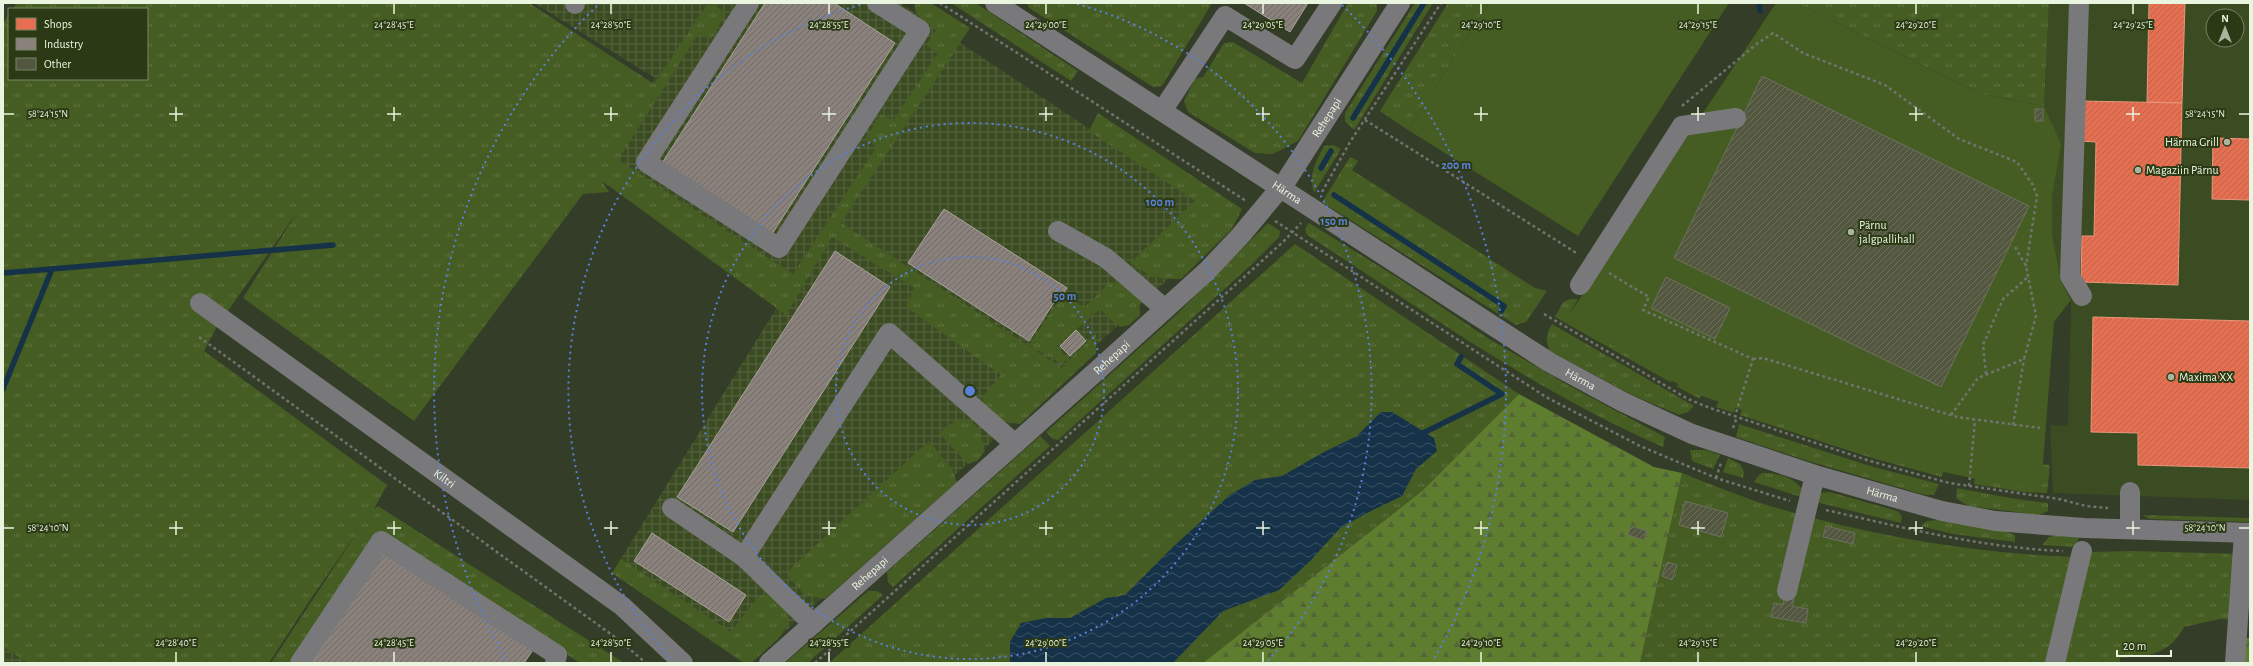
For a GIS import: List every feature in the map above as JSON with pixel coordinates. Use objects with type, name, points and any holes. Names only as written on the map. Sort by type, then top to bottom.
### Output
[{"type":"street","points":[[749,3],[646,162],[779,248],[920,30],[890,6]]},
{"type":"street","name":"Härma","points":[[995,3],[1549,362],[1616,398],[1692,434],[1815,475],[1942,511],[1995,520],[2084,528],[2247,533]]},
{"type":"street","points":[[1162,111],[1225,16],[1295,59],[1332,3]]},
{"type":"street","name":"Rehepapi","points":[[769,663],[1165,309],[1242,235],[1281,188],[1400,3]]},
{"type":"street","points":[[2079,3],[2070,276],[2082,296]]},
{"type":"street","points":[[1580,285],[1682,126],[1736,118]]},
{"type":"street","points":[[1058,231],[1106,258],[1165,309]]},
{"type":"street","name":"Kiltri","points":[[200,303],[622,606],[683,663]]},
{"type":"street","points":[[744,557],[889,333],[1015,444]]},
{"type":"street","points":[[1787,591],[1815,475]]},
{"type":"street","points":[[2130,501],[2130,529]]},
{"type":"street","points":[[672,508],[744,557],[813,624]]},
{"type":"street","points":[[2235,663],[2247,533]]},
{"type":"street","points":[[300,663],[381,541],[557,655],[555,663]]},
{"type":"street","points":[[2055,663],[2082,551]]},
{"type":"path","points":[[940,3],[1248,202]]},
{"type":"path","points":[[1319,198],[1350,142],[1441,3]]},
{"type":"path","points":[[1677,112],[1706,85],[1773,33],[1803,54],[1885,85],[1959,139],[2017,162],[2033,185],[2037,196],[2026,266]]},
{"type":"path","points":[[1271,218],[1292,232]]},
{"type":"path","points":[[815,663],[1305,219]]},
{"type":"path","points":[[2013,425],[2024,359],[2036,316],[2026,266],[2014,245]]},
{"type":"path","points":[[1986,374],[1982,345],[2003,299],[2029,276]]},
{"type":"path","points":[[1544,314],[1688,398],[1710,408],[1870,461],[1949,483],[2059,499],[2086,506],[2130,501]]},
{"type":"path","points":[[200,337],[612,636],[646,663]]},
{"type":"path","points":[[1753,360],[1763,358],[1951,415],[1975,420],[2040,428]]},
{"type":"path","points":[[1951,415],[1978,378],[2024,359]]},
{"type":"path","points":[[1969,486],[1975,420]]},
{"type":"shaded area","points":[[534,3],[900,3],[1230,222],[751,663],[744,663],[612,573],[776,309],[775,298],[601,180],[613,149],[655,78]]},
{"type":"shaded area","points":[[2049,3],[2250,3],[2250,500],[2053,493],[2050,425],[2068,426],[2071,300],[2061,281],[2052,234],[2052,197],[2060,144],[2044,106]]},
{"type":"shaded area","points":[[3,647],[28,663],[3,663]]},
{"type":"green space","points":[[16,3],[529,3],[654,84],[708,3],[717,3],[715,6],[726,13],[711,39],[699,33],[618,160],[793,274],[877,146],[865,139],[881,114],[893,121],[938,53],[926,45],[936,30],[921,19],[915,8],[915,3],[931,3],[970,28],[841,223],[1062,368],[1096,333],[1096,353],[1020,424],[1000,421],[983,404],[983,396],[1001,375],[906,307],[914,288],[832,237],[786,315],[602,181],[609,192],[583,194],[414,421],[243,298],[298,211],[216,328],[204,351],[387,485],[374,509],[378,506],[624,663],[580,663],[377,532],[294,663],[271,663],[360,528],[310,600],[269,663],[28,663],[3,647],[3,23],[8,16],[8,80],[148,80],[148,8],[14,8]]},
{"type":"green space","points":[[951,3],[976,3],[1078,71],[1071,81]]},
{"type":"green space","points":[[1027,3],[1212,3],[1162,86],[1153,87],[1029,8]]},
{"type":"green space","points":[[1348,3],[1377,3],[1377,11],[1298,141],[1273,154],[1255,153],[1188,112],[1184,101],[1195,79],[1203,77],[1224,43],[1233,42],[1302,83]]},
{"type":"green space","points":[[1415,3],[1433,3],[1354,130],[1345,121],[1345,113]]},
{"type":"green space","points":[[1448,3],[1489,3],[1408,130],[1380,111]]},
{"type":"green space","points":[[1489,3],[1729,3],[1578,236],[1408,130]]},
{"type":"green space","points":[[1776,3],[1796,3],[1981,94],[2044,106],[2061,144],[2052,197],[2052,234],[2061,281],[2071,300],[2054,322],[2041,489],[1994,483],[1881,458],[1693,393],[1567,318]]},
{"type":"green space","points":[[1796,3],[2049,3],[2044,106],[1981,94]]},
{"type":"green space","points":[[1098,113],[1242,209],[1232,229],[1181,279],[1159,278],[1149,274],[1131,262],[1195,201],[1089,131]]},
{"type":"green space","points":[[1333,145],[1341,149],[1314,193],[1312,180],[1314,169],[1324,146]]},
{"type":"green space","points":[[1350,157],[1358,161],[1352,170],[1535,288],[1547,291],[1526,322],[1516,325],[1322,202]]},
{"type":"green space","points":[[1268,223],[1280,231],[1279,237],[1252,264],[1058,440],[1053,439],[1046,432],[1175,316]]},
{"type":"green space","points":[[1309,223],[1400,279],[1486,337],[1566,384],[1665,437],[1663,447],[1616,425],[1525,376],[1437,321],[1307,235],[1305,229]]},
{"type":"green space","points":[[1295,244],[1519,394],[1422,491],[1203,663],[829,663]]},
{"type":"green space","points":[[1110,282],[1122,283],[1139,298],[1140,315],[1129,325],[1120,327],[1100,309],[1057,346],[1068,359],[1061,364],[1029,345],[1062,296],[1085,307]]},
{"type":"green space","points":[[1570,299],[1578,299],[1571,311],[1621,342],[1695,370],[1670,382],[1555,317],[1563,302]]},
{"type":"green space","points":[[1552,324],[1694,406],[1688,412],[1679,415],[1630,394],[1550,351],[1547,344],[1547,337],[1548,331]]},
{"type":"green space","points":[[1699,373],[1703,385],[1700,399],[1676,386]]},
{"type":"green space","points":[[1740,390],[1734,413],[1716,407],[1721,396]]},
{"type":"green space","points":[[1748,391],[1945,461],[1942,477],[1872,458],[1740,415]]},
{"type":"green space","points":[[1519,394],[1654,467],[1682,473],[1640,663],[1203,663],[1422,491]]},
{"type":"green space","points":[[956,420],[970,420],[980,430],[985,451],[977,461],[968,464],[939,433]]},
{"type":"green space","points":[[1739,424],[1870,466],[1939,484],[1934,495],[1925,495],[1808,461],[1736,437]]},
{"type":"green space","points":[[1040,436],[1050,446],[893,587],[888,582],[887,572]]},
{"type":"green space","points":[[929,441],[953,471],[957,482],[825,599],[804,594],[788,576],[792,567]]},
{"type":"green space","points":[[1690,450],[1706,450],[1720,455],[1713,469],[1692,461]]},
{"type":"green space","points":[[1728,458],[1740,464],[1744,472],[1743,478],[1723,472]]},
{"type":"green space","points":[[1977,459],[2050,465],[2047,493],[2023,492],[1974,484]]},
{"type":"green space","points":[[1682,473],[1767,505],[1804,516],[1880,534],[1957,547],[2034,555],[2073,557],[2047,663],[1640,663]]},
{"type":"green space","points":[[1762,473],[1780,475],[1792,480],[1803,492],[1801,497],[1754,482]]},
{"type":"green space","points":[[1957,488],[2010,498],[2048,503],[2048,511],[2039,515],[1968,506],[1956,498]]},
{"type":"green space","points":[[1830,492],[1897,511],[1902,516],[1901,523],[1816,502],[1819,493]]},
{"type":"green space","points":[[2143,515],[2250,518],[2250,522],[2149,519]]},
{"type":"green space","points":[[1937,520],[2004,531],[2015,535],[2015,542],[1953,534],[1921,526],[1927,521]]},
{"type":"green space","points":[[2060,535],[2079,537],[2075,547],[2042,545],[2049,537]]},
{"type":"green space","points":[[2131,551],[2243,554],[2238,620],[2220,619],[2184,627],[2172,643],[2165,649],[2149,655],[2120,658],[2120,663],[2061,663],[2089,552]]},
{"type":"green space","points":[[621,559],[731,632],[758,597],[770,593],[785,607],[788,623],[779,638],[751,663],[744,663],[612,573]]},
{"type":"green space","points":[[868,591],[877,591],[883,595],[808,663],[785,663]]},
{"type":"green space","points":[[2242,638],[2250,638],[2250,663],[2242,663]]},
{"type":"water","points":[[1381,412],[1392,412],[1434,438],[1437,451],[1416,469],[1402,496],[1340,528],[1311,560],[1279,590],[1223,611],[1173,663],[1010,662],[1010,642],[1021,623],[1046,618],[1070,618],[1106,598],[1125,595],[1174,546],[1230,495],[1255,480],[1282,476],[1324,452],[1357,436]]},
{"type":"building: Shops","points":[[2149,3],[2185,3],[2182,103],[2147,102]]},
{"type":"building: Shops","name":"Magaziin Pärnu","points":[[2081,101],[2182,103],[2178,285],[2081,282],[2082,236],[2094,236],[2096,142],[2080,141]]},
{"type":"building: Shops","points":[[2213,138],[2250,139],[2250,200],[2212,199]]},
{"type":"building: Shops","name":"Maxima XX","points":[[2093,317],[2250,321],[2250,468],[2138,465],[2138,433],[2091,432]]},
{"type":"building: Industry","points":[[765,3],[834,3],[895,43],[772,234],[662,163]]},
{"type":"building: Industry","points":[[1244,3],[1308,3],[1290,32]]},
{"type":"building: Industry","points":[[944,209],[1067,288],[1063,294],[1060,293],[1029,341],[908,263]]},
{"type":"building: Industry","points":[[835,251],[890,287],[733,532],[677,497]]},
{"type":"building: Industry","points":[[1076,330],[1086,341],[1070,356],[1060,346]]},
{"type":"building: Industry","points":[[652,533],[746,595],[729,622],[634,561]]},
{"type":"building: Industry","points":[[383,553],[533,650],[524,663],[312,663]]},
{"type":"building: Other","name":"Pärnu jalgpallihall","points":[[1762,76],[2029,206],[1941,387],[1674,258]]},
{"type":"building: Other","points":[[2035,109],[2043,109],[2043,121],[2035,121]]},
{"type":"building: Other","points":[[1666,277],[1730,308],[1715,339],[1651,308]]},
{"type":"building: Other","points":[[1685,501],[1728,513],[1721,537],[1679,525]]},
{"type":"building: Other","points":[[1631,526],[1647,531],[1644,540],[1628,535]]},
{"type":"building: Other","points":[[1826,526],[1855,533],[1853,544],[1823,537]]},
{"type":"building: Other","points":[[1667,562],[1677,565],[1672,580],[1662,576]]},
{"type":"building: Other","points":[[1784,597],[1794,599],[1792,606],[1808,609],[1806,623],[1771,617],[1774,603],[1783,605]]},
{"type":"waterway","points":[[1353,118],[1424,3]]},
{"type":"waterway","points":[[1759,3],[1760,11]]},
{"type":"waterway","points":[[1321,168],[1331,151]]},
{"type":"waterway","points":[[1334,195],[1504,306],[1501,311]]},
{"type":"waterway","points":[[3,389],[52,269],[333,245]]},
{"type":"waterway","points":[[3,273],[52,269]]},
{"type":"waterway","points":[[1417,436],[1502,394],[1457,364],[1461,357]]},
{"type":"place","name":"Härma Grill","points":[[2227,142]]},
{"type":"place","name":"Magaziin Pärnu","points":[[2138,170]]},
{"type":"place","name":"Pärnu jalgpallihall","points":[[1851,232]]},
{"type":"place","name":"Maxima XX","points":[[2171,377]]}]
